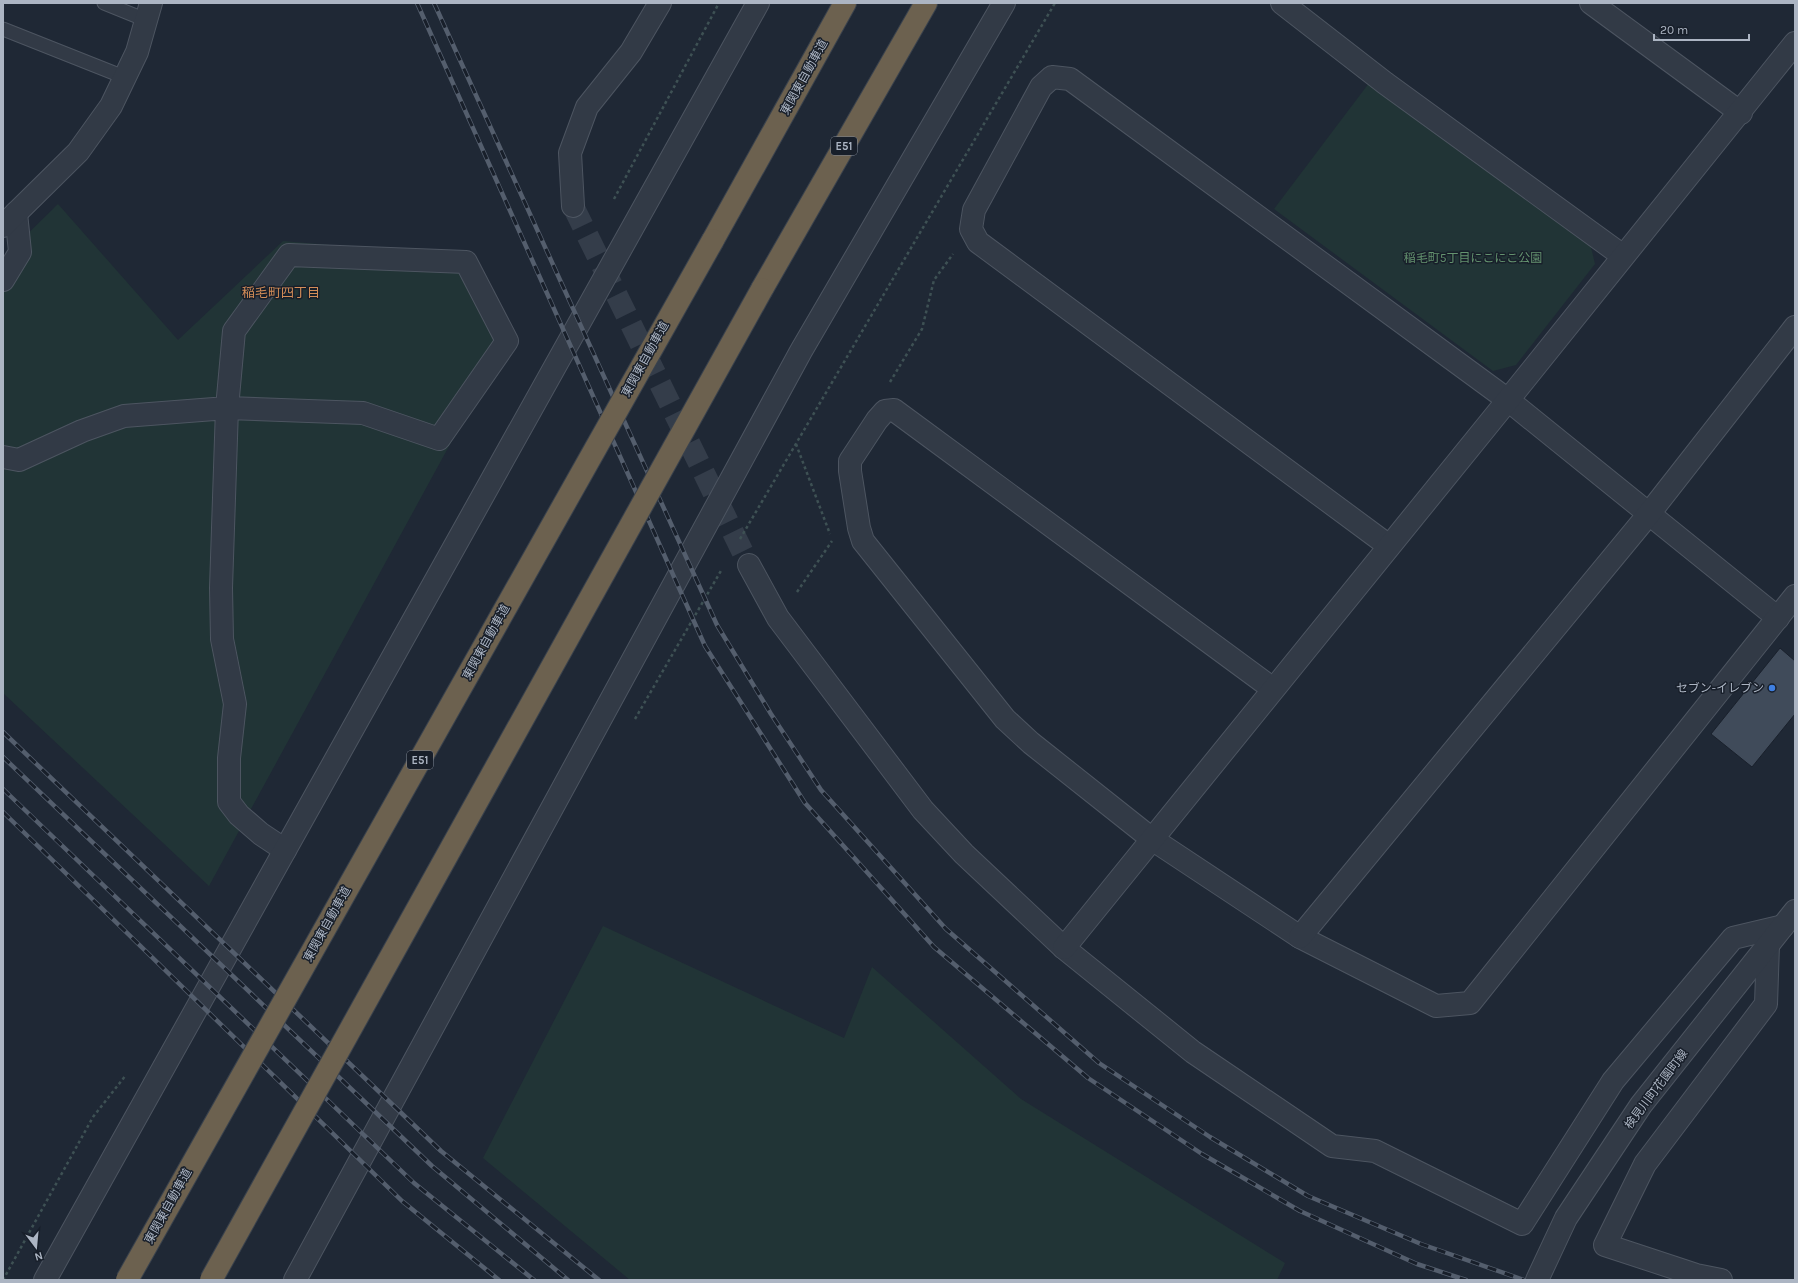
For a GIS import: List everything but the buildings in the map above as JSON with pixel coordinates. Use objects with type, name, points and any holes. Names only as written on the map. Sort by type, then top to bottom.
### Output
[{"type":"highway","name":"東関東自動車道","points":[[127,1280],[845,3]]},
{"type":"highway","name":"E51","points":[[211,1280],[762,289],[926,3]]},
{"type":"street","points":[[573,206],[570,153],[587,107],[631,52],[660,3]]},
{"type":"street","points":[[45,1280],[758,3]]},
{"type":"street","points":[[295,1280],[801,350],[1004,3]]},
{"type":"street","points":[[1282,3],[1385,83],[1623,256]]},
{"type":"street","points":[[1591,3],[1740,113]]},
{"type":"street","points":[[3,280],[20,252],[9,220],[78,152],[111,106],[137,52],[148,12]]},
{"type":"street","points":[[1064,948],[1795,43]]},
{"type":"street","points":[[1389,546],[978,242],[971,229],[974,210],[1041,87],[1052,77],[1070,79],[1508,400],[1648,515],[1778,618]]},
{"type":"street","points":[[3,457],[19,460],[82,431],[124,416],[227,408],[363,413],[439,439],[507,341],[466,262],[289,255],[234,331],[227,408],[221,588],[222,640],[235,704],[229,758],[229,802],[239,815],[261,834],[286,850]]},
{"type":"street","points":[[1300,937],[1648,515],[1795,327]]},
{"type":"street","points":[[1273,689],[894,410],[885,411],[877,420],[850,461],[850,471],[859,528],[863,541],[1005,719],[1031,743],[1152,839],[1300,937],[1436,1006],[1470,1003],[1795,596]]},
{"type":"street","points":[[749,565],[778,618],[923,810],[964,854],[1064,948],[1192,1052],[1332,1146],[1375,1151],[1522,1224],[1614,1081],[1733,938],[1789,918]]},
{"type":"street","name":"検見川町花園町線","points":[[1537,1280],[1566,1218],[1641,1105],[1789,918]]},
{"type":"street","points":[[1721,1280],[1696,1275],[1605,1245],[1645,1164],[1766,1004],[1768,945]]},
{"type":"lane","points":[[104,3],[148,12]]},
{"type":"lane","points":[[3,30],[124,77]]},
{"type":"path","points":[[611,206],[719,3]]},
{"type":"path","points":[[736,545],[1056,3]]},
{"type":"path","points":[[885,411],[886,389],[922,329],[934,280],[971,229]]},
{"type":"path","points":[[778,618],[833,542],[796,443]]},
{"type":"path","points":[[633,722],[724,565]]},
{"type":"path","points":[[3,1280],[93,1117],[130,1069]]},
{"type":"green space","name":"稲毛町5丁目にこにこ公園","points":[[1369,83],[1591,247],[1595,264],[1516,365],[1493,371],[1274,209]]},
{"type":"green space","points":[[58,204],[178,340],[283,241],[448,255],[502,349],[209,886],[3,693],[3,258]]},
{"type":"green space","points":[[603,926],[844,1038],[872,967],[1021,1099],[1285,1263],[1277,1280],[630,1280],[483,1158]]},
{"type":"tunnel","points":[[573,206],[749,565]]},
{"type":"railway","points":[[417,3],[705,646],[805,803],[934,947],[1088,1078],[1202,1154],[1300,1211],[1417,1264],[1466,1280]]},
{"type":"railway","points":[[434,3],[717,625],[771,714],[821,790],[946,929],[1099,1063],[1210,1137],[1308,1196],[1421,1244],[1524,1280]]},
{"type":"railway","points":[[3,732],[441,1151],[599,1280]]},
{"type":"railway","points":[[3,757],[432,1166],[568,1280]]},
{"type":"railway","points":[[3,789],[414,1183],[534,1280]]},
{"type":"railway","points":[[3,812],[402,1201],[499,1280]]},
{"type":"place","name":"セブン-イレブン","points":[[1772,688]]},
{"type":"district","name":"稲毛町四丁目","points":[[281,292]]}]
